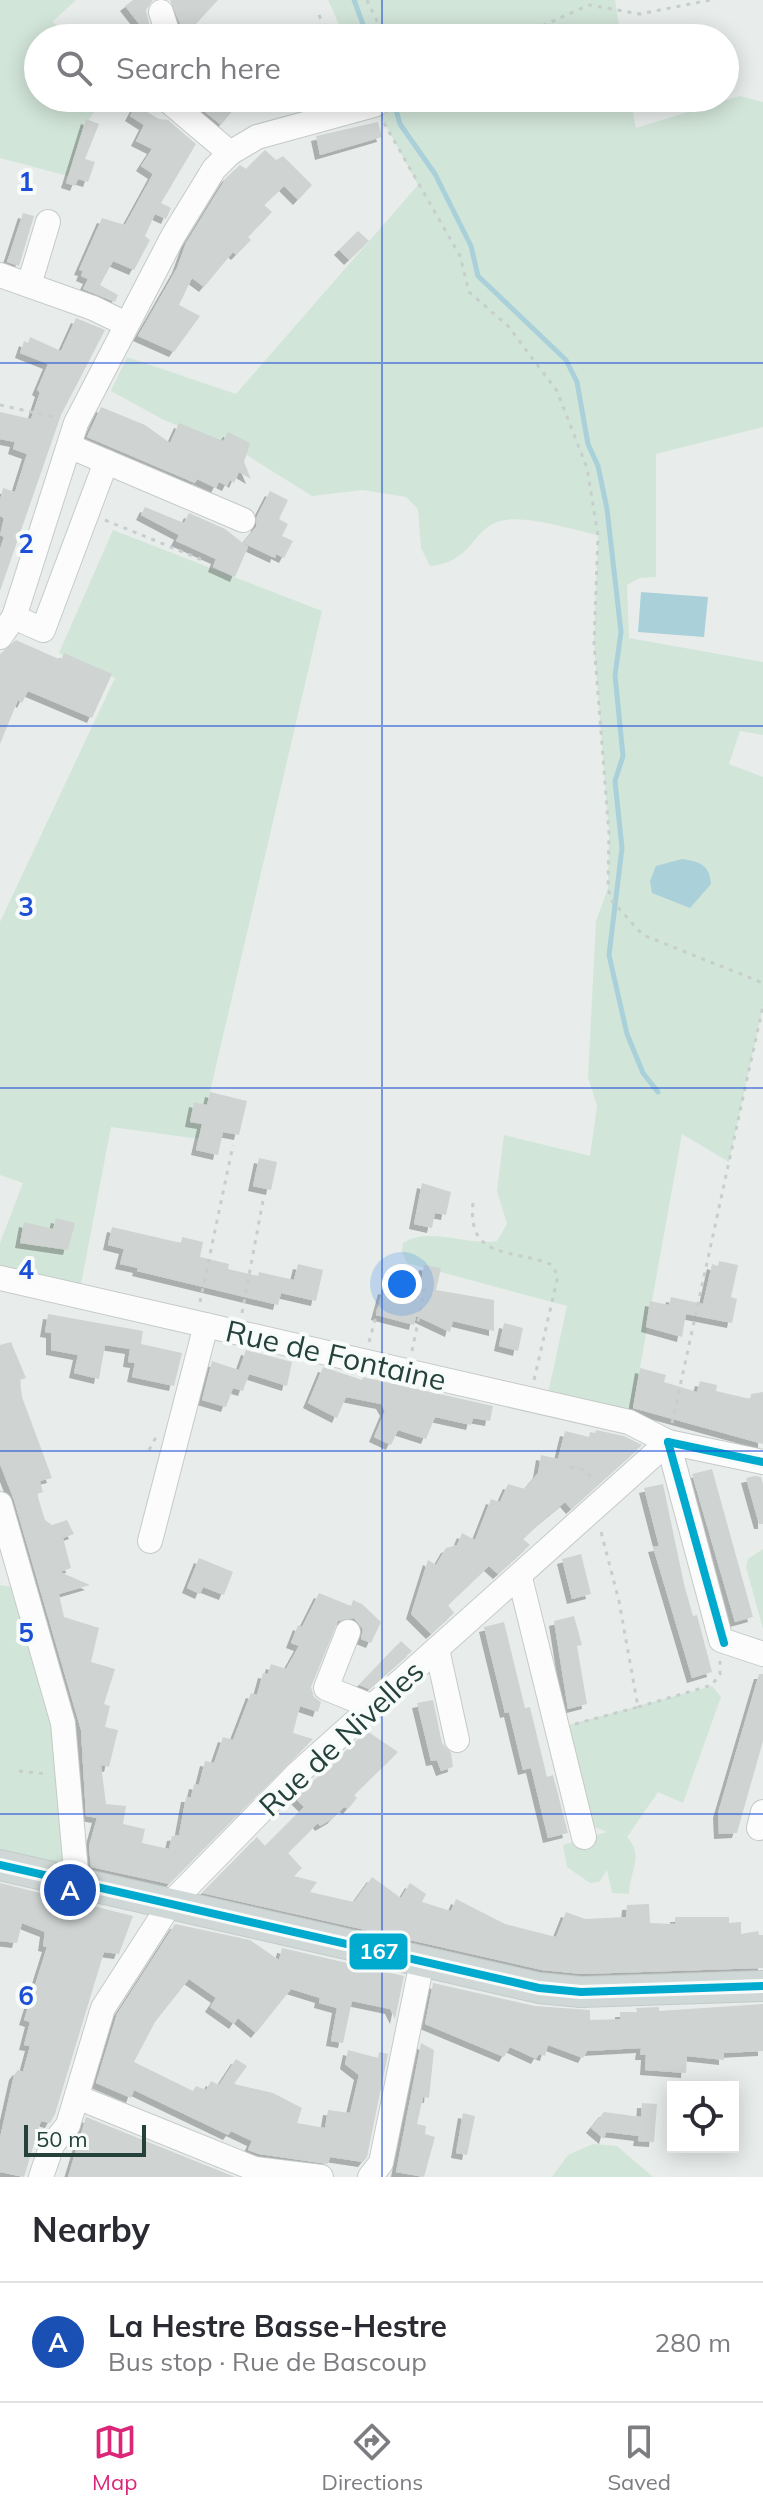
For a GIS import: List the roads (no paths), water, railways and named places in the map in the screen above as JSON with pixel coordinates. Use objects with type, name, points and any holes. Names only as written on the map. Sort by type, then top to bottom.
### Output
[{"type":"main road","points":[[0,1865],[539,1988],[581,1992],[763,1986]]},
{"type":"street","points":[[161,12],[165,24]]},
{"type":"street","points":[[182,112],[230,153]]},
{"type":"street","points":[[0,637],[14,617],[72,434],[173,236],[214,169],[230,153],[257,137],[345,112]]},
{"type":"street","points":[[29,285],[48,222]]},
{"type":"street","points":[[0,275],[93,308],[126,324]]},
{"type":"street","points":[[72,434],[106,462],[243,520]]},
{"type":"street","points":[[14,617],[43,630],[106,462]]},
{"type":"street","name":"Rue de Fontaine","points":[[0,1278],[629,1422],[668,1442]]},
{"type":"street","points":[[150,1541],[200,1323]]},
{"type":"street","points":[[763,1462],[668,1442],[724,1643],[763,1654]]},
{"type":"street","name":"Rue de Nivelles","points":[[68,2125],[103,2008],[170,1904],[297,1774],[520,1578],[668,1442]]},
{"type":"street","points":[[0,1504],[57,1696],[69,1778],[77,1883]]},
{"type":"street","points":[[520,1578],[584,1837]]},
{"type":"street","points":[[348,1632],[326,1688],[373,1707]]},
{"type":"street","points":[[437,1649],[457,1740]]},
{"type":"street","points":[[370,2177],[381,2163],[422,1962]]},
{"type":"street","points":[[77,2097],[253,2173],[321,2177]]},
{"type":"street","points":[[41,2177],[52,2145],[68,2125]]},
{"type":"street","points":[[56,2177],[71,2141],[68,2125]]},
{"type":"water","points":[[641,592],[708,597],[704,637],[638,632]]},
{"type":"water","points":[[682,859],[702,865],[710,877],[711,884],[690,908],[652,893],[650,881],[656,866]]},
{"type":"waterway","points":[[354,0],[363,24]]},
{"type":"waterway","points":[[397,112],[400,124],[435,174],[471,246],[478,276],[566,360],[577,382],[588,444],[598,466],[607,509],[621,632],[615,675],[623,756],[615,781],[622,848],[609,955],[627,1034],[643,1073],[658,1092]]},
{"type":"place","name":"La Hestre Basse-Hestre","points":[[70,1890]]}]
